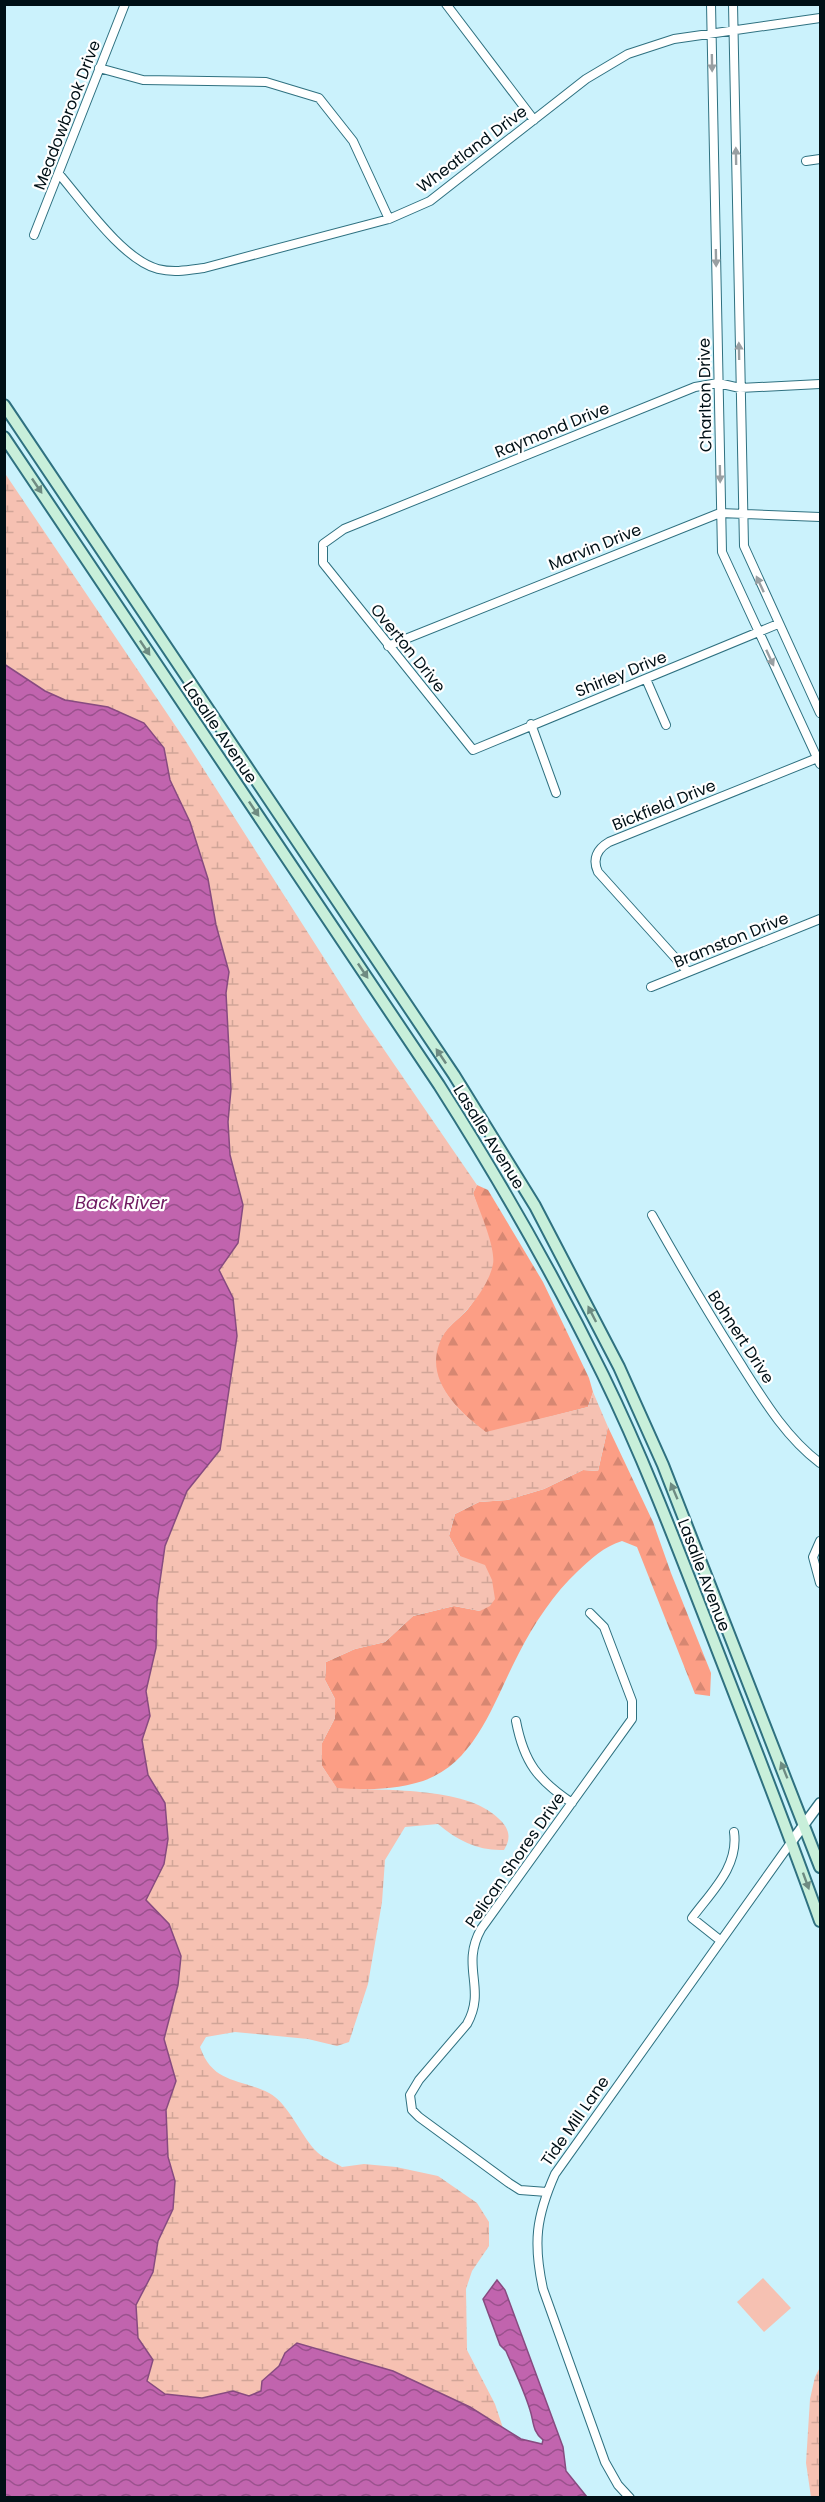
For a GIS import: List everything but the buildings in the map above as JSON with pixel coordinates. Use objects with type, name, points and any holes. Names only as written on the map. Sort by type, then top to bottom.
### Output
[{"type":"main road","name":"Lasalle Avenue","points":[[4,405],[448,1066],[535,1206],[619,1367],[651,1437],[806,1825],[820,1867]]},
{"type":"main road","name":"Lasalle Avenue","points":[[4,437],[439,1085],[521,1219],[604,1377],[643,1463],[792,1841],[820,1922]]},
{"type":"street","name":"Meadowbrook Drive","points":[[34,235],[125,4]]},
{"type":"street","points":[[446,4],[534,120]]},
{"type":"street","name":"Charlton Drive","points":[[711,4],[720,513],[723,556],[820,760]]},
{"type":"street","points":[[733,4],[742,513],[745,552],[820,713]]},
{"type":"street","name":"Wheatland Drive","points":[[59,174],[126,252],[141,262],[158,269],[177,272],[204,268],[389,219],[430,201],[586,79],[614,61],[659,43],[820,18]]},
{"type":"street","points":[[99,68],[143,80],[266,82],[319,98],[353,141],[389,219]]},
{"type":"street","points":[[806,161],[820,159]]},
{"type":"street","name":"Raymond Drive","points":[[323,563],[323,543],[344,529],[694,387],[718,383],[740,388],[820,384]]},
{"type":"street","name":"Marvin Drive","points":[[388,646],[720,513],[820,517]]},
{"type":"street","name":"Overton Drive","points":[[323,563],[473,750]]},
{"type":"street","name":"Shirley Drive","points":[[473,750],[531,724],[778,624]]},
{"type":"street","points":[[646,679],[666,725]]},
{"type":"street","points":[[531,724],[556,793]]},
{"type":"street","name":"Bickfield Drive","points":[[688,972],[598,872],[595,861],[599,850],[609,842],[820,760]]},
{"type":"street","name":"Bramston Drive","points":[[651,987],[820,918]]},
{"type":"street","name":"Bohnert Drive","points":[[652,1215],[690,1283],[783,1426],[803,1450],[820,1463]]},
{"type":"street","points":[[820,1541],[813,1557],[820,1583]]},
{"type":"street","name":"Pelican Shores Drive","points":[[547,2192],[520,2190],[509,2183],[419,2117],[412,2110],[410,2095],[419,2080],[467,2024],[472,2015],[476,1997],[471,1962],[478,1935],[628,1727],[633,1710],[630,1695],[604,1627],[590,1613]]},
{"type":"street","points":[[516,1721],[523,1751],[535,1772],[552,1789],[572,1803]]},
{"type":"street","name":"Tide Mill Lane","points":[[630,2498],[618,2485],[605,2462],[543,2289],[537,2260],[536,2234],[547,2192],[555,2174],[820,1803]]},
{"type":"street","points":[[721,1941],[692,1918],[732,1864],[736,1845],[734,1832]]},
{"type":"green space","points":[[4,472],[185,740],[363,1019],[477,1185],[473,1193],[490,1239],[493,1264],[481,1291],[468,1309],[446,1331],[438,1349],[436,1363],[444,1390],[463,1413],[486,1432],[588,1407],[593,1392],[608,1427],[598,1471],[583,1470],[544,1489],[507,1500],[479,1502],[455,1514],[449,1536],[460,1556],[485,1565],[492,1580],[495,1599],[490,1606],[480,1611],[454,1606],[413,1616],[385,1642],[355,1649],[326,1662],[325,1680],[335,1699],[335,1718],[322,1743],[322,1766],[337,1788],[422,1792],[466,1800],[484,1808],[505,1825],[509,1837],[504,1850],[486,1849],[469,1844],[438,1824],[405,1827],[385,1860],[382,1902],[368,1984],[349,2042],[337,2046],[308,2039],[235,2032],[206,2037],[200,2047],[205,2059],[220,2074],[276,2097],[315,2150],[342,2167],[364,2164],[396,2167],[438,2176],[477,2203],[489,2222],[489,2246],[472,2271],[466,2289],[467,2350],[495,2404],[503,2428],[470,2407],[285,2353],[279,2366],[262,2381],[261,2392],[249,2396],[233,2391],[202,2398],[165,2394],[147,2381],[153,2360],[137,2338],[136,2305],[153,2272],[158,2241],[173,2209],[175,2181],[168,2157],[166,2110],[176,2081],[164,2039],[178,1985],[169,1924],[146,1900],[164,1864],[165,1803],[148,1775],[142,1740],[150,1716],[146,1691],[156,1648],[157,1602],[165,1546],[187,1491],[220,1450],[233,1298],[219,1270],[238,1243],[243,1205],[230,1155],[228,1122],[231,1089],[226,993],[229,972],[216,925],[208,879],[190,823],[170,780],[164,747],[108,707],[65,700],[45,691],[5,664]]},
{"type":"green space","points":[[477,1185],[488,1190],[543,1282],[589,1378],[593,1392],[588,1407],[486,1433],[463,1413],[443,1389],[437,1375],[435,1361],[437,1347],[445,1332],[468,1309],[486,1282],[478,1208],[473,1193]]},
{"type":"green space","points":[[608,1427],[653,1522],[711,1673],[710,1696],[695,1694],[637,1547],[622,1541],[609,1546],[593,1557],[553,1599],[525,1642],[482,1727],[457,1760],[442,1772],[412,1784],[380,1789],[337,1789],[322,1766],[322,1743],[335,1718],[335,1699],[325,1680],[326,1662],[355,1649],[385,1642],[413,1616],[454,1606],[480,1611],[460,1556],[449,1536],[455,1514],[479,1502],[507,1500],[544,1489],[583,1470],[598,1471]]},
{"type":"green space","points":[[763,2278],[791,2308],[764,2332],[737,2302]]},
{"type":"green space","points":[[820,2367],[820,2497],[811,2497],[806,2463],[810,2399]]},
{"type":"water","name":"Back River","points":[[4,664],[45,691],[65,700],[108,707],[144,723],[164,748],[170,780],[190,822],[208,879],[216,925],[229,972],[226,993],[231,1089],[228,1122],[230,1155],[243,1205],[238,1243],[219,1270],[233,1298],[237,1336],[220,1450],[187,1491],[165,1546],[157,1602],[156,1648],[146,1691],[150,1716],[142,1740],[148,1775],[165,1803],[168,1839],[164,1864],[146,1900],[169,1924],[181,1956],[178,1985],[164,2039],[176,2081],[166,2110],[168,2157],[175,2181],[173,2209],[158,2241],[153,2272],[136,2305],[138,2338],[153,2360],[147,2381],[165,2394],[202,2398],[233,2391],[249,2396],[261,2391],[262,2381],[279,2366],[285,2353],[297,2343],[393,2371],[470,2407],[521,2439],[542,2444],[543,2440],[535,2430],[522,2388],[506,2351],[500,2345],[483,2299],[497,2280],[505,2290],[563,2447],[566,2471],[587,2497],[5,2497]]}]
